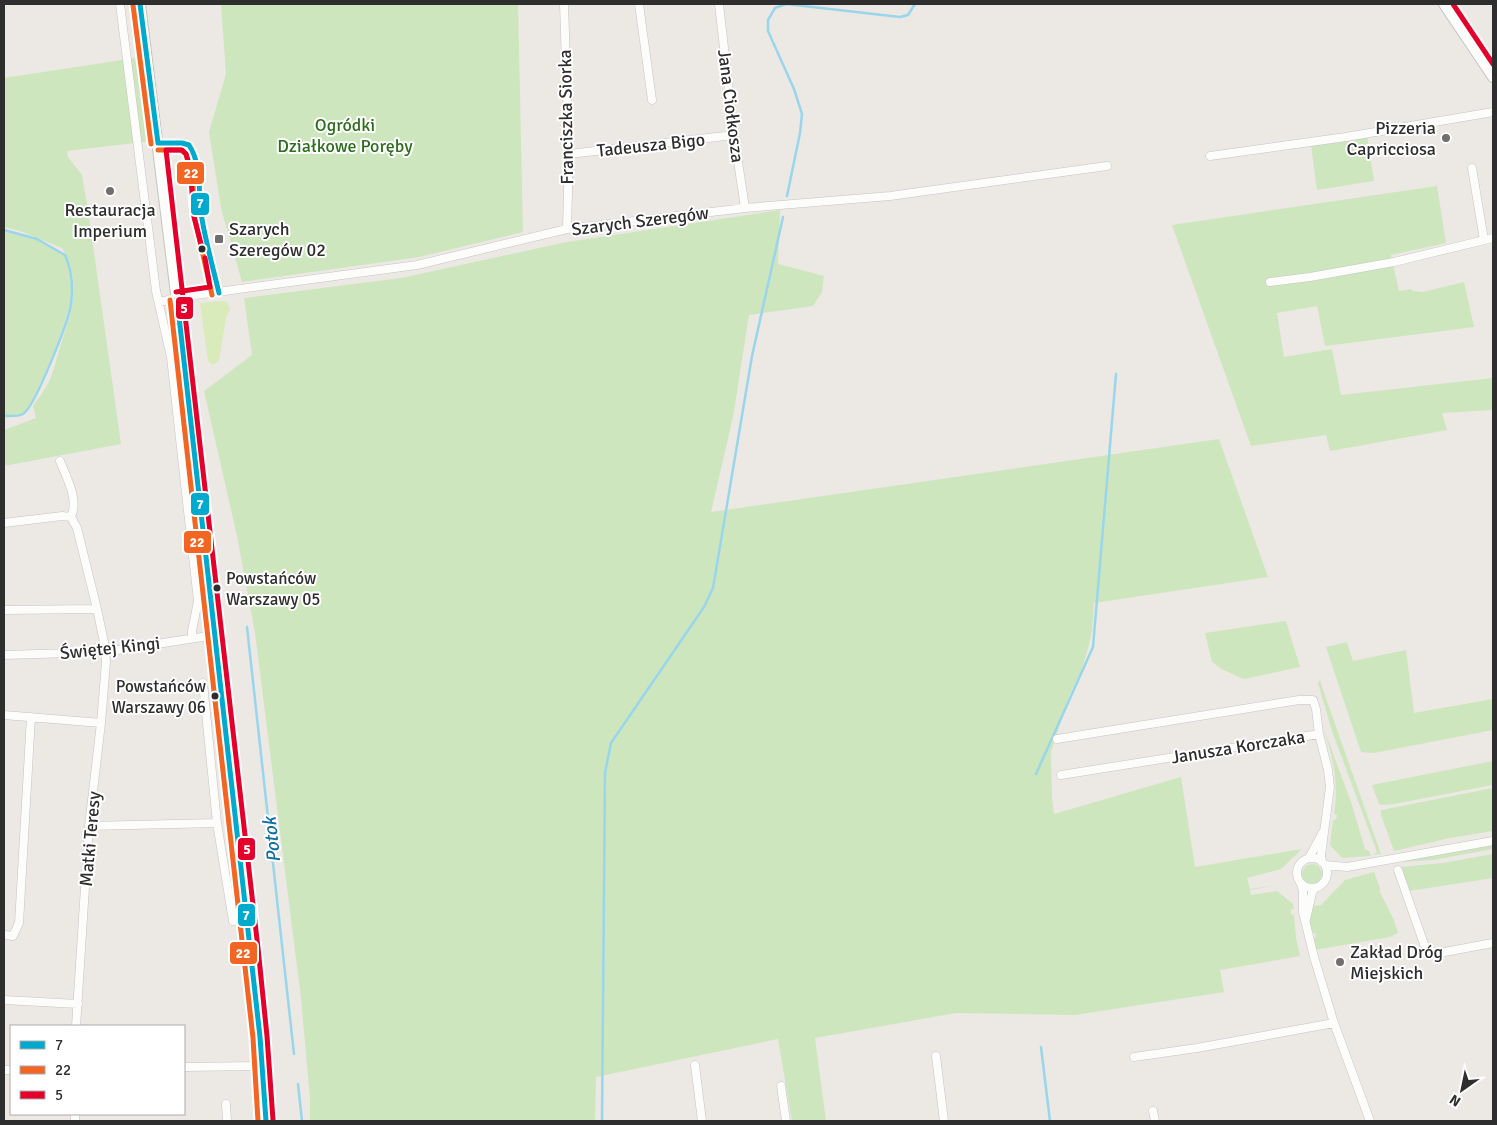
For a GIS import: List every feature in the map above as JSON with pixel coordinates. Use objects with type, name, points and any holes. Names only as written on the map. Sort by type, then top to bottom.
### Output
[{"type":"street","points":[[120,4],[159,302],[171,357],[197,587],[198,601],[192,638]]},
{"type":"street","points":[[140,4],[177,299],[261,1039],[266,1121]]},
{"type":"street","name":"Franciszka Siorka","points":[[564,4],[569,154],[566,229]]},
{"type":"street","points":[[639,4],[652,100]]},
{"type":"street","name":"Jana Ciołkosza","points":[[719,4],[744,208]]},
{"type":"street","points":[[1444,4],[1493,77]]},
{"type":"street","points":[[1210,156],[1346,137],[1493,112]]},
{"type":"street","name":"Tadeusza Bigo","points":[[569,154],[734,135]]},
{"type":"street","name":"Szarych Szeregów","points":[[159,302],[417,266],[566,229],[744,208],[890,196],[1107,166]]},
{"type":"street","points":[[1472,168],[1484,240]]},
{"type":"street","points":[[1270,282],[1394,262],[1493,238]]},
{"type":"street","points":[[4,523],[62,516],[70,517],[74,501],[60,461]]},
{"type":"street","name":"Matki Teresy","points":[[70,517],[77,528],[106,662],[89,826],[76,1025]]},
{"type":"street","points":[[4,610],[96,609]]},
{"type":"street","name":"Świętej Kingi","points":[[4,655],[105,652],[215,635]]},
{"type":"street","points":[[203,683],[217,824],[233,921],[247,919]]},
{"type":"street","points":[[1058,738],[1299,700],[1313,700],[1319,734]]},
{"type":"street","points":[[4,715],[101,723]]},
{"type":"street","points":[[4,935],[13,936],[20,923],[31,716]]},
{"type":"street","name":"Janusza Korczaka","points":[[1061,775],[1319,734],[1330,787],[1321,855],[1324,864]]},
{"type":"street","points":[[89,826],[217,824]]},
{"type":"street","name":"Janusza Korczaka","points":[[1309,858],[1324,830]]},
{"type":"street","points":[[1370,1121],[1334,1023],[1314,957],[1297,870],[1300,864],[1309,858],[1316,858],[1324,864],[1347,867],[1493,841]]},
{"type":"street","points":[[1324,864],[1327,872],[1326,879]]},
{"type":"street","points":[[1301,884],[1315,888],[1347,867]]},
{"type":"street","points":[[1398,870],[1424,944],[1430,951],[1439,953],[1493,943]]},
{"type":"street","points":[[1306,923],[1315,888]]},
{"type":"street","points":[[4,1000],[78,1004]]},
{"type":"street","points":[[1134,1057],[1197,1048],[1334,1023]]},
{"type":"street","points":[[936,1056],[944,1121]]},
{"type":"street","points":[[695,1065],[702,1121]]},
{"type":"street","points":[[185,1067],[262,1066]]},
{"type":"street","points":[[781,1086],[786,1121]]},
{"type":"street","points":[[226,1104],[227,1121]]},
{"type":"street","points":[[1154,1111],[1155,1121]]},
{"type":"green space","name":"Ogródki Działkowe Poręby","points":[[221,4],[518,4],[523,232],[419,257],[242,282],[221,208],[209,132],[226,74]]},
{"type":"green space","points":[[142,57],[152,141],[67,151],[68,157],[82,175],[121,444],[4,466],[4,430],[36,418],[33,406],[46,387],[52,373],[71,309],[73,285],[72,273],[62,248],[20,231],[4,227],[4,78]]},
{"type":"green space","points":[[1367,136],[1374,181],[1317,190],[1311,145]]},
{"type":"green space","points":[[1437,186],[1446,243],[1391,255],[1399,291],[1411,289],[1423,292],[1464,282],[1474,327],[1325,346],[1317,306],[1277,313],[1284,357],[1332,349],[1341,395],[1493,378],[1493,410],[1442,413],[1447,430],[1330,451],[1326,435],[1251,446],[1172,225]]},
{"type":"green space","points":[[780,210],[778,264],[824,276],[822,292],[813,306],[749,315],[733,417],[711,512],[1219,439],[1268,577],[1094,603],[1092,632],[1088,648],[1081,672],[1069,696],[1051,752],[1054,814],[1181,777],[1195,867],[1302,849],[1281,869],[1247,878],[1250,889],[1283,884],[1250,890],[1251,895],[1277,891],[1293,904],[1294,909],[1291,909],[1291,914],[1294,915],[1300,956],[1220,970],[1224,992],[1075,1015],[956,1013],[815,1038],[826,1121],[792,1121],[778,1039],[596,1077],[595,1121],[310,1121],[310,1099],[301,998],[255,633],[237,536],[204,391],[252,355],[244,298],[401,278],[567,242]]},
{"type":"green space","points":[[4,231],[37,240],[64,255],[70,273],[71,285],[68,313],[57,343],[35,395],[23,413],[18,415],[4,415]]},
{"type":"green space","points":[[227,302],[230,309],[226,318],[219,360],[213,365],[208,361],[200,303]]},
{"type":"green space","points":[[1286,621],[1300,667],[1244,679],[1223,670],[1212,662],[1205,633]]},
{"type":"green space","points":[[1347,642],[1353,661],[1406,650],[1414,713],[1493,699],[1493,730],[1374,753],[1361,752],[1326,647]]},
{"type":"green space","points":[[1320,680],[1381,854],[1373,855],[1377,852],[1332,731],[1318,683]]},
{"type":"green space","points":[[1324,729],[1352,805],[1365,849],[1369,851],[1371,856],[1342,858],[1330,845],[1333,820],[1336,819],[1337,815],[1334,814],[1336,792],[1330,750]]},
{"type":"green space","points":[[1493,761],[1493,785],[1383,805],[1379,804],[1372,785]]},
{"type":"green space","points":[[1493,788],[1493,831],[1450,838],[1394,851],[1381,815],[1381,810]]},
{"type":"green space","points":[[1493,845],[1493,849],[1433,860],[1400,862]]},
{"type":"green space","points":[[1493,854],[1493,878],[1409,891],[1400,867],[1443,863]]},
{"type":"green space","points":[[1312,864],[1319,867],[1322,874],[1319,881],[1312,884],[1305,881],[1302,874],[1305,867]]},
{"type":"green space","points":[[1374,872],[1380,892],[1398,933],[1390,937],[1314,950],[1313,938],[1316,937],[1315,933],[1311,932],[1309,915],[1311,906],[1321,905],[1345,880]]},
{"type":"waterway","points":[[787,196],[802,114],[794,89],[768,31],[768,20],[775,8],[786,4],[900,17],[908,15],[915,4]]},
{"type":"waterway","points":[[602,1121],[605,773],[611,743],[704,607],[713,588],[752,356],[783,217]]},
{"type":"waterway","points":[[4,230],[37,239],[65,255],[71,273],[72,292],[69,313],[51,362],[35,396],[23,414],[4,416]]},
{"type":"waterway","points":[[1036,774],[1093,647],[1116,374]]},
{"type":"waterway","name":"Potok","points":[[247,627],[294,1054]]},
{"type":"waterway","points":[[1041,1047],[1050,1121]]},
{"type":"waterway","name":"Potok","points":[[298,1084],[302,1121]]},
{"type":"transit line","name":"7","points":[[140,4],[158,143]]},
{"type":"transit line","name":"5","points":[[1453,4],[1493,64]]},
{"type":"transit line","name":"22","points":[[133,5],[151,144]]},
{"type":"transit line","name":"7","points":[[158,143],[182,143],[189,145],[193,153],[198,170],[203,223],[219,293]]},
{"type":"transit line","name":"22","points":[[158,150],[181,150],[186,154],[193,183],[194,215],[212,295]]},
{"type":"transit line","name":"5","points":[[201,244],[194,217],[190,167],[186,154],[182,150],[166,150],[258,948],[273,1120]]},
{"type":"transit line","name":"5","points":[[176,292],[210,287],[205,258]]},
{"type":"transit line","name":"7","points":[[177,299],[260,1037],[266,1121]]},
{"type":"transit line","name":"22","points":[[170,300],[253,1038],[258,1121]]},
{"type":"place","name":"Pizzeria Capricciosa","points":[[1446,138]]},
{"type":"place","name":"Restauracja Imperium","points":[[110,191]]},
{"type":"place","name":"Szarych Szeregów 02","points":[[219,239]]},
{"type":"place","name":"Powstańców Warszawy 05","points":[[217,588]]},
{"type":"place","name":"Powstańców Warszawy 06","points":[[215,696]]},
{"type":"place","name":"Zakład Dróg Miejskich","points":[[1340,962]]}]
